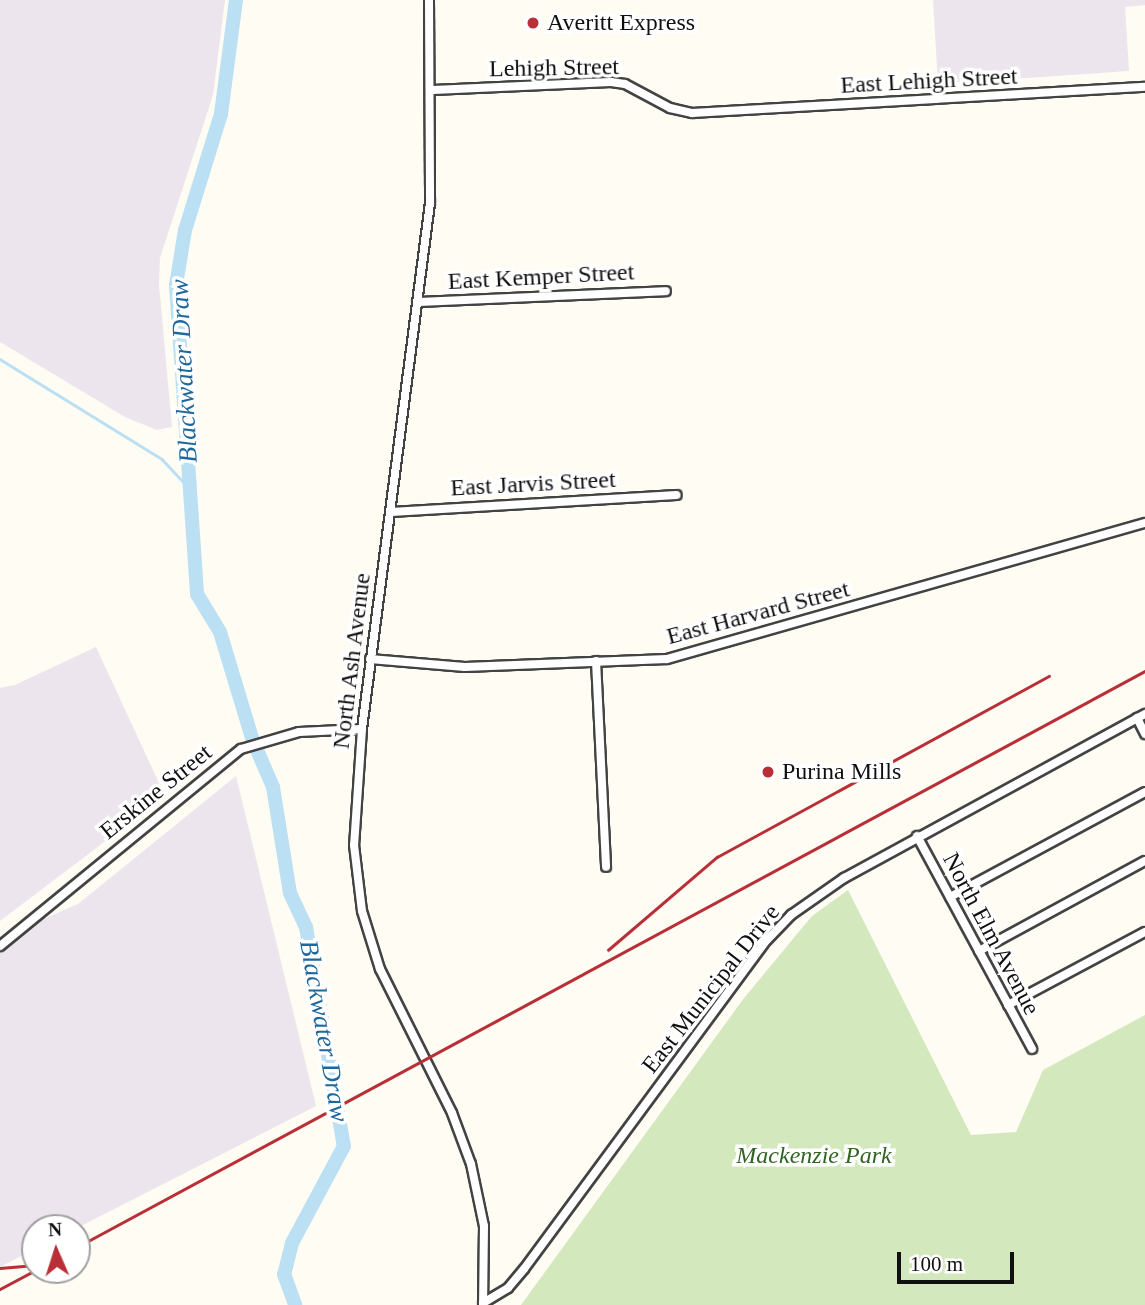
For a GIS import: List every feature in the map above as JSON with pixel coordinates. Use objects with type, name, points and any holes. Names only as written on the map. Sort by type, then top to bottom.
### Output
[{"type":"street","name":"North Ash Avenue","points":[[429,0],[433,90],[430,203],[370,659],[353,813],[362,911],[389,991],[468,1153],[484,1226],[483,1304]]},
{"type":"street","name":"Lehigh Street","points":[[433,90],[611,82],[636,88],[670,108]]},
{"type":"street","name":"East Lehigh Street","points":[[670,108],[716,113],[1145,87]]},
{"type":"street","name":"East Kemper Street","points":[[417,302],[666,291]]},
{"type":"street","name":"East Jarvis Street","points":[[391,512],[676,495]]},
{"type":"street","name":"East Harvard Street","points":[[370,659],[465,667],[683,655],[1145,523]]},
{"type":"street","points":[[596,661],[606,867]]},
{"type":"street","points":[[1141,716],[1145,734]]},
{"type":"street","name":"East Municipal Drive","points":[[483,1304],[508,1288],[524,1269],[767,940],[822,891],[917,836],[1141,716]]},
{"type":"street","name":"Erskine Street","points":[[0,946],[241,749],[299,732],[362,729]]},
{"type":"street","points":[[950,897],[1145,792]]},
{"type":"street","name":"North Elm Avenue","points":[[917,836],[1032,1049]]},
{"type":"street","points":[[979,951],[1145,861]]},
{"type":"street","points":[[1008,1005],[1145,932]]},
{"type":"shaded area","points":[[0,0],[225,0],[213,95],[160,258],[159,284],[172,427],[157,430],[125,417],[0,342]]},
{"type":"shaded area","points":[[933,0],[1145,0],[1145,5],[1125,7],[1129,71],[938,84]]},
{"type":"shaded area","points":[[96,647],[165,796],[0,921],[0,688],[15,685]]},
{"type":"shaded area","points":[[236,776],[316,1106],[91,1221],[91,1214],[21,1214],[21,1256],[0,1267],[0,951],[32,924],[78,904]]},
{"type":"green space","name":"Mackenzie Park","points":[[848,890],[971,1135],[1016,1132],[1043,1070],[1145,1015],[1145,1305],[521,1305],[744,998],[812,916]]},
{"type":"waterway","name":"Blackwater Draw","points":[[236,0],[221,114],[185,230],[176,285],[197,594],[220,632],[252,738]]},
{"type":"waterway","points":[[0,359],[162,459],[191,490]]},
{"type":"waterway","name":"Blackwater Draw","points":[[257,750],[273,787],[290,893],[306,927],[344,1146],[292,1243],[284,1274],[295,1305]]},
{"type":"railway","points":[[91,1239],[1145,671]]},
{"type":"railway","points":[[608,950],[717,857],[1049,676]]},
{"type":"railway","points":[[0,1268],[21,1266]]},
{"type":"railway","points":[[0,1289],[21,1278]]},
{"type":"place","name":"Averitt Express","points":[[533,23]]},
{"type":"place","name":"Purina Mills","points":[[768,772]]}]
